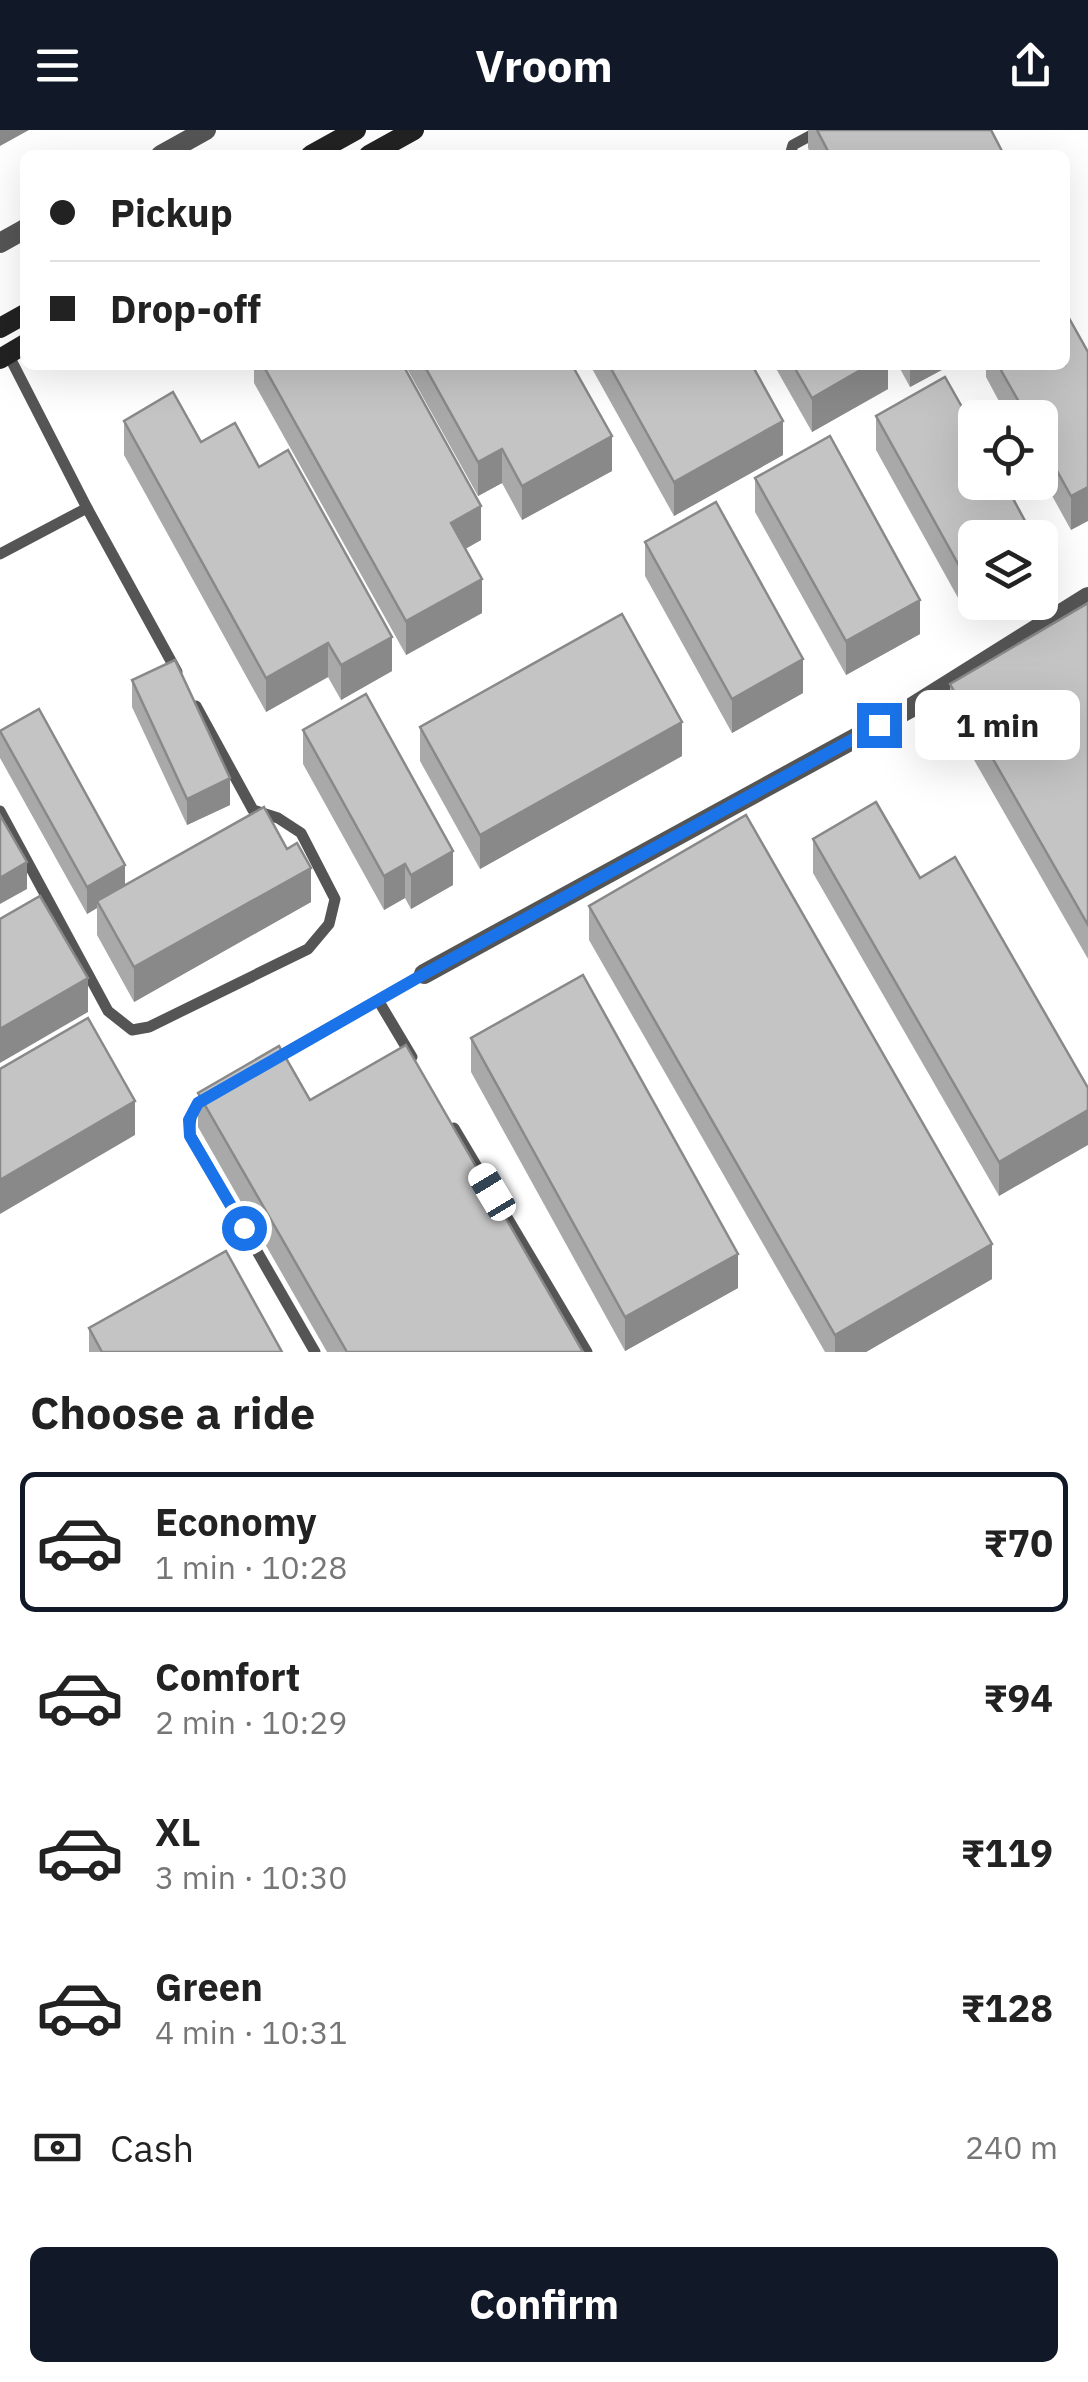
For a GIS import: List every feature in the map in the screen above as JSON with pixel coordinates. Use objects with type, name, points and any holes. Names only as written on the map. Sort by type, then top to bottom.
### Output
[{"type":"main road","points":[[321,150],[356,130]]},
{"type":"main road","points":[[378,150],[414,130]]},
{"type":"street","points":[[170,150],[206,130]]},
{"type":"street","points":[[424,974],[914,706],[1088,596]]},
{"type":"lane","points":[[792,150],[820,130]]},
{"type":"lane","points":[[11,353],[87,508],[179,676]]},
{"type":"lane","points":[[0,554],[87,508]]},
{"type":"lane","points":[[0,811],[108,1011],[132,1030],[150,1028],[308,949],[329,924],[335,899],[301,833],[278,818],[253,810],[188,692]]},
{"type":"lane","points":[[263,1066],[424,974]]},
{"type":"lane","points":[[378,1000],[418,1067]]},
{"type":"lane","points":[[214,1094],[198,1103],[189,1120],[190,1136],[315,1352]]},
{"type":"lane","points":[[448,1118],[588,1352]]},
{"type":"building","points":[[817,130],[991,130],[1001,150],[827,150]]},
{"type":"building","points":[[1070,320],[1088,352],[1088,487],[1071,496],[1058,473],[1058,400],[1018,400],[1001,370],[1070,370]]},
{"type":"building","points":[[266,370],[406,370],[481,506],[451,523],[482,579],[406,621]]},
{"type":"building","points":[[427,370],[575,370],[612,436],[522,486],[502,449],[478,462]]},
{"type":"building","points":[[612,370],[755,370],[783,421],[674,482]]},
{"type":"building","points":[[796,370],[860,370],[812,398]]},
{"type":"building","points":[[945,377],[958,400],[958,500],[1014,500],[1025,520],[958,520],[958,564],[876,416]]},
{"type":"building","points":[[173,392],[201,442],[235,423],[259,467],[288,450],[392,637],[341,665],[328,643],[266,678],[124,421]]},
{"type":"building","points":[[830,436],[920,600],[846,641],[755,478]]},
{"type":"building","points":[[716,502],[803,659],[732,699],[645,542]]},
{"type":"building","points":[[1088,603],[1088,925],[950,684]]},
{"type":"building","points":[[622,614],[682,722],[480,835],[420,727]]},
{"type":"building","points":[[175,660],[230,778],[187,799],[132,680]]},
{"type":"building","points":[[366,694],[453,851],[411,875],[405,864],[384,876],[303,730]]},
{"type":"building","points":[[39,709],[125,865],[87,887],[0,731]]},
{"type":"building","points":[[876,802],[920,878],[955,857],[1088,1088],[1088,1110],[999,1162],[813,839]]},
{"type":"building","points":[[264,807],[287,849],[297,843],[311,868],[134,967],[97,901]]},
{"type":"building","points":[[0,815],[27,862],[0,878]]},
{"type":"building","points":[[746,815],[992,1244],[835,1335],[589,906]]},
{"type":"building","points":[[40,896],[88,978],[0,1029],[0,919]]},
{"type":"building","points":[[583,975],[738,1254],[625,1317],[471,1038]]},
{"type":"building","points":[[88,1018],[135,1101],[0,1180],[0,1069]]},
{"type":"building","points":[[406,1045],[583,1352],[347,1352],[198,1093],[279,1046],[310,1100]]},
{"type":"building","points":[[226,1251],[282,1352],[102,1352],[89,1328]]},
{"type":"route","points":[[244,1228],[190,1136],[189,1120],[198,1103],[424,974],[879,725]]}]
